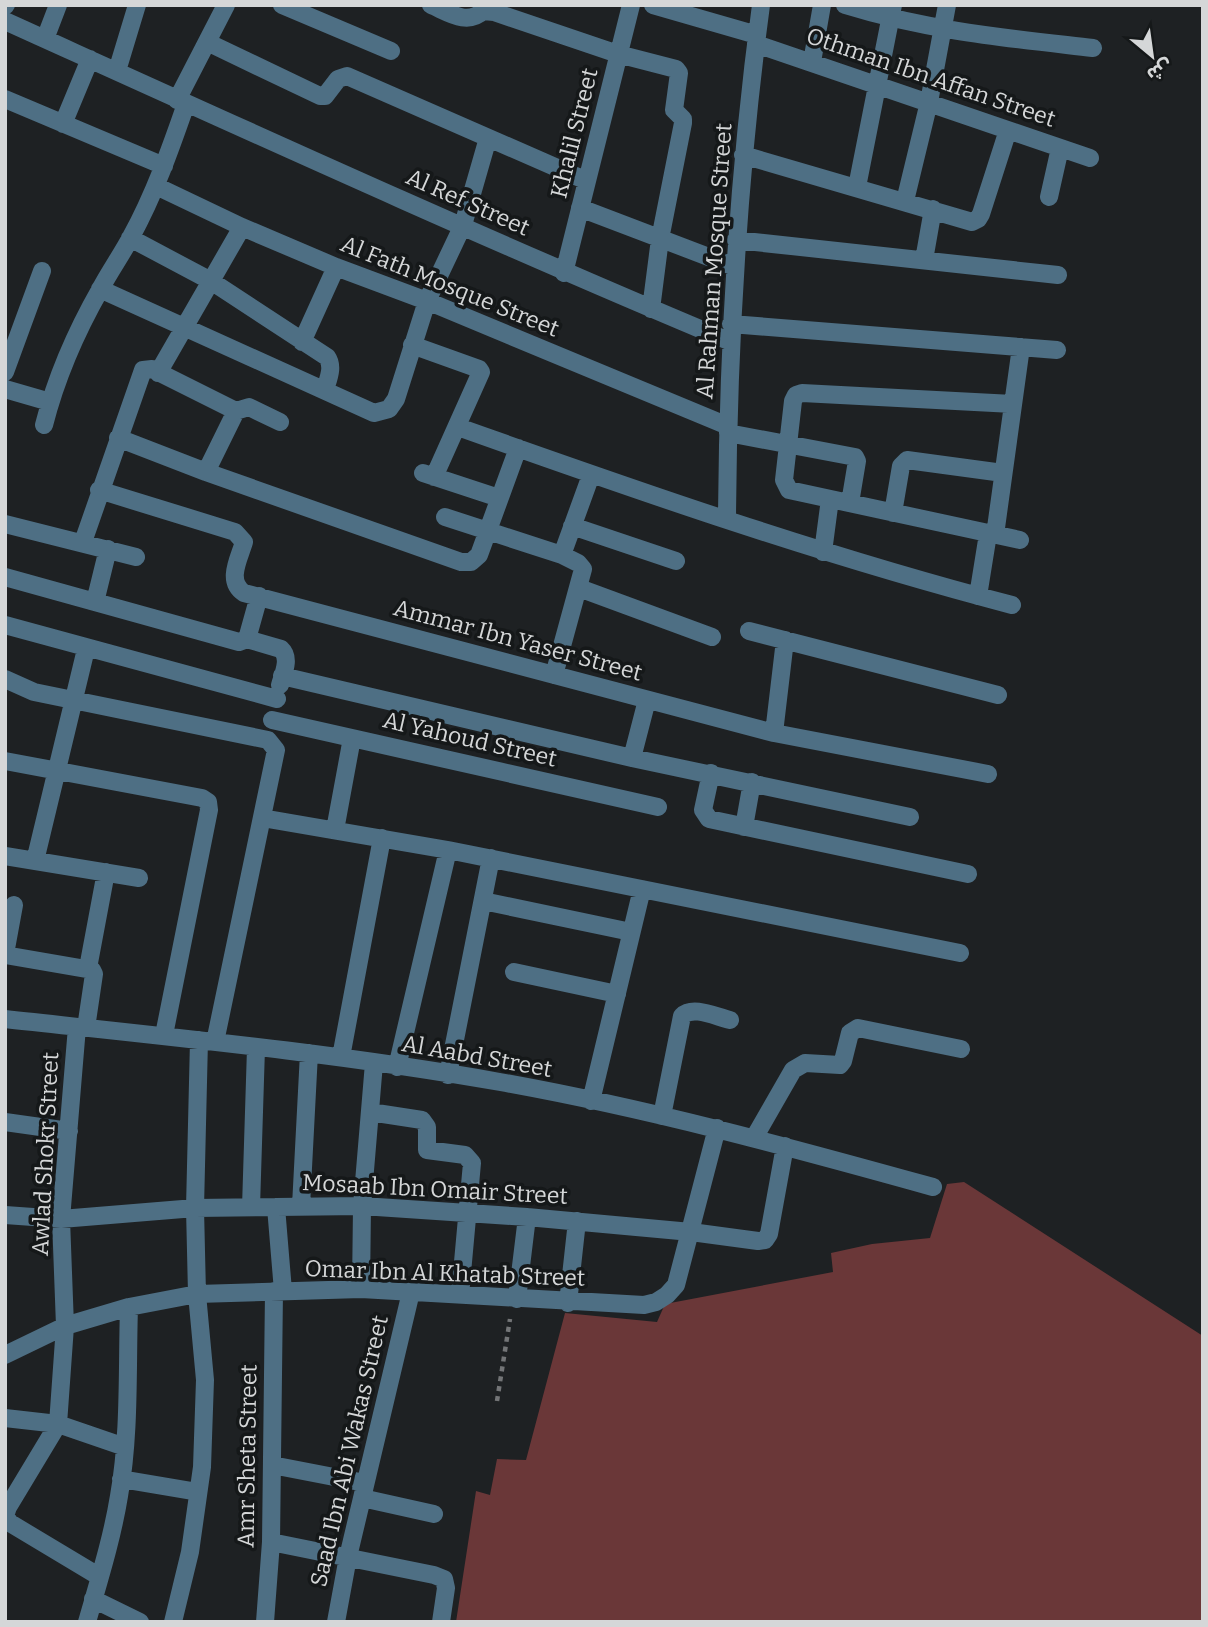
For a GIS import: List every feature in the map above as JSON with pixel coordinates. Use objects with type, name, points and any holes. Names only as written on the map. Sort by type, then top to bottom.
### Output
[{"type":"street","points":[[45,39],[58,5]]},
{"type":"street","points":[[117,71],[137,5]]},
{"type":"street","points":[[44,425],[50,402],[100,289],[156,186],[181,102],[226,5]]},
{"type":"street","points":[[282,5],[391,51]]},
{"type":"street","points":[[430,5],[464,19],[476,18],[484,8],[618,54],[676,69],[679,73],[674,110],[683,119],[683,123],[660,239],[651,309]]},
{"type":"street","name":"Khalil Street","points":[[564,272],[631,5]]},
{"type":"street","name":"Othman Ibn Affan Street","points":[[653,5],[684,10],[812,62],[1090,158]]},
{"type":"street","name":"Al Rahman Mosque Street","points":[[727,520],[736,240],[761,5]]},
{"type":"street","points":[[812,62],[822,5]]},
{"type":"street","points":[[845,5],[892,12],[942,30],[1093,48]]},
{"type":"street","points":[[905,201],[929,102],[947,5]]},
{"type":"street","points":[[858,187],[892,12]]},
{"type":"street","name":"Al Ref Street","points":[[5,21],[181,102],[651,309],[731,333],[1057,350]]},
{"type":"street","points":[[207,42],[320,96],[325,96],[338,79],[347,76],[587,181]]},
{"type":"street","points":[[64,124],[90,59]]},
{"type":"street","points":[[5,99],[164,166]]},
{"type":"street","points":[[743,155],[972,222],[978,219],[1009,130]]},
{"type":"street","points":[[100,289],[374,413],[389,409],[396,400],[427,301],[463,225],[488,138]]},
{"type":"street","points":[[1049,197],[1060,148]]},
{"type":"street","name":"Al Fath Mosque Street","points":[[156,186],[336,267],[427,301],[728,429],[788,445],[855,457],[857,461],[850,503]]},
{"type":"street","points":[[580,208],[735,267]]},
{"type":"street","points":[[925,261],[933,209]]},
{"type":"street","points":[[158,373],[242,227]]},
{"type":"street","points":[[130,238],[211,281],[327,357],[331,363],[325,390]]},
{"type":"street","points":[[736,240],[1058,275]]},
{"type":"street","points":[[302,342],[336,267]]},
{"type":"street","points":[[5,372],[42,271]]},
{"type":"street","points":[[412,345],[481,372],[458,427],[428,475],[499,498]]},
{"type":"street","points":[[978,596],[1003,473],[1021,347]]},
{"type":"street","points":[[83,542],[143,370],[158,373],[236,411],[249,407],[280,422]]},
{"type":"street","points":[[5,389],[50,402]]},
{"type":"street","points":[[1013,404],[802,393],[796,395],[793,401],[785,486],[789,490],[1020,540]]},
{"type":"street","points":[[206,472],[236,411]]},
{"type":"street","points":[[458,427],[591,475],[823,552],[1012,605]]},
{"type":"street","points":[[118,438],[461,562],[471,562],[479,555],[518,448]]},
{"type":"street","points":[[893,513],[901,466],[906,460],[1003,473]]},
{"type":"street","points":[[562,555],[591,475]]},
{"type":"street","name":"Ammar Ibn Yaser Street","points":[[99,490],[235,532],[244,542],[233,580],[237,588],[259,596],[774,733],[988,774]]},
{"type":"street","points":[[823,552],[830,499]]},
{"type":"street","points":[[445,517],[562,555],[578,563],[583,569],[554,675]]},
{"type":"street","points":[[5,524],[136,557]]},
{"type":"street","points":[[572,526],[676,561]]},
{"type":"street","points":[[95,602],[108,549]]},
{"type":"street","points":[[5,577],[239,642],[247,639],[281,649],[285,653],[282,676],[268,740]]},
{"type":"street","points":[[579,588],[712,637]]},
{"type":"street","points":[[247,639],[259,596]]},
{"type":"street","points":[[5,625],[277,699]]},
{"type":"street","points":[[750,631],[998,695]]},
{"type":"street","points":[[774,733],[785,640]]},
{"type":"street","points":[[35,861],[86,649]]},
{"type":"street","points":[[282,676],[632,758],[910,817]]},
{"type":"street","points":[[5,679],[34,692],[268,740],[276,750],[207,1041],[195,1208],[197,1294],[205,1380],[202,1467],[190,1552],[173,1622]]},
{"type":"street","points":[[632,758],[647,699]]},
{"type":"street","name":"Al Yahoud Street","points":[[272,720],[658,807]]},
{"type":"street","points":[[335,830],[352,738]]},
{"type":"street","points":[[5,761],[202,798],[208,802],[209,810],[164,1035]]},
{"type":"street","points":[[710,773],[703,810],[709,819],[968,874]]},
{"type":"street","points":[[744,827],[752,782]]},
{"type":"street","points":[[262,818],[491,858],[960,953]]},
{"type":"street","points":[[341,1057],[382,838]]},
{"type":"street","points":[[397,1067],[448,850]]},
{"type":"street","points":[[5,856],[139,878]]},
{"type":"street","points":[[448,1074],[491,858]]},
{"type":"street","points":[[14,905],[5,955],[88,968],[106,872]]},
{"type":"street","points":[[591,1101],[642,888]]},
{"type":"street","points":[[483,901],[631,932]]},
{"type":"street","name":"Awlad Shokr Street","points":[[58,1424],[65,1326],[61,1219],[81,1027],[94,974],[88,968]]},
{"type":"street","points":[[514,972],[617,994]]},
{"type":"street","points":[[662,1116],[682,1016],[692,1010],[730,1020]]},
{"type":"street","name":"Al Aabd Street","points":[[5,1018],[341,1057],[500,1082],[717,1128],[933,1187]]},
{"type":"street","points":[[754,1138],[793,1070],[806,1063],[840,1065],[852,1030],[858,1028],[961,1049]]},
{"type":"street","points":[[251,1207],[256,1048]]},
{"type":"street","points":[[301,1206],[309,1053]]},
{"type":"street","points":[[360,1289],[362,1206],[374,1063]]},
{"type":"street","points":[[370,1112],[422,1120],[427,1127],[427,1150],[470,1158],[472,1163],[460,1296]]},
{"type":"street","points":[[5,1122],[69,1131]]},
{"type":"street","points":[[691,1232],[717,1128]]},
{"type":"street","name":"Mosaab Ibn Omair Street","points":[[5,1215],[61,1219],[195,1208],[362,1206],[527,1217],[765,1240],[769,1234],[785,1146]]},
{"type":"street","name":"Amr Sheta Street","points":[[265,1622],[271,1542],[278,1291],[276,1207]]},
{"type":"street","points":[[515,1299],[527,1217]]},
{"type":"street","points":[[568,1303],[577,1222]]},
{"type":"street","name":"Omar Ibn Al Khatab Street","points":[[5,1355],[65,1326],[128,1307],[197,1294],[360,1289],[568,1303],[643,1305],[656,1302],[676,1285],[691,1232]]},
{"type":"street","name":"Saad Ibn Abi Wakas Street","points":[[336,1622],[348,1558],[411,1292]]},
{"type":"street","points":[[87,1622],[106,1560],[121,1479],[125,1447],[128,1307]]},
{"type":"street","points":[[5,1418],[58,1424],[125,1447]]},
{"type":"street","points":[[58,1424],[5,1516],[9,1523],[100,1577]]},
{"type":"street","points":[[272,1465],[434,1514]]},
{"type":"street","points":[[121,1479],[198,1492]]},
{"type":"street","points":[[271,1542],[444,1579],[446,1588],[441,1622]]},
{"type":"street","points":[[93,1600],[140,1622]]},
{"type":"path","points":[[497,1401],[515,1299]]},
{"type":"shaded area","points":[[964,1182],[1203,1336],[1203,1622],[456,1622],[476,1491],[490,1495],[497,1459],[526,1460],[565,1313],[657,1322],[665,1304],[833,1272],[831,1253],[872,1244],[930,1238],[947,1184]]}]
